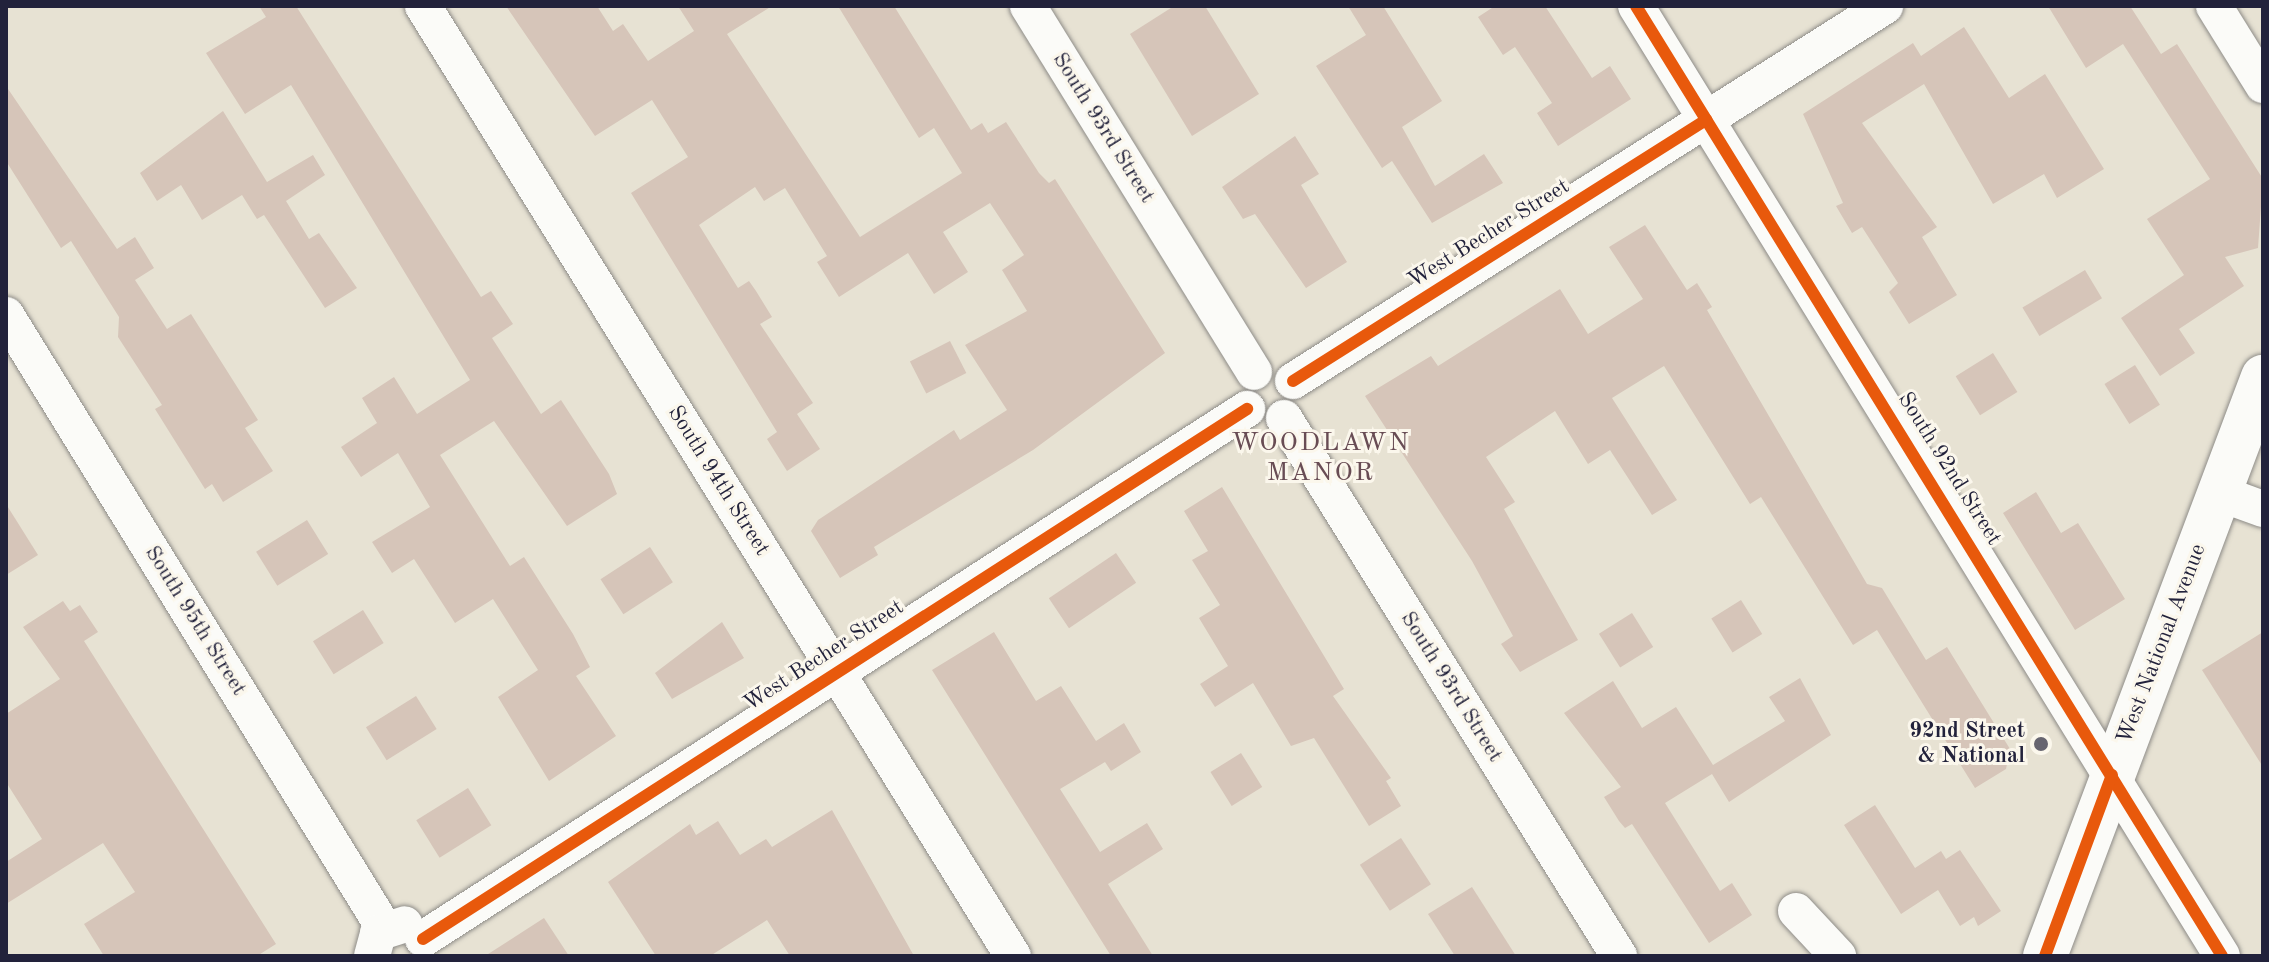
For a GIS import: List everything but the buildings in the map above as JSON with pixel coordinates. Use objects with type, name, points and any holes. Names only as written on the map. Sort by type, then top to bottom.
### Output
[{"type":"main road","name":"West National Avenue","points":[[2045,956],[2263,377]]},
{"type":"street","name":"South 94th Street","points":[[423,6],[1013,956]]},
{"type":"street","name":"South 93rd Street","points":[[1028,6],[1254,372]]},
{"type":"street","name":"South 92nd Street","points":[[1636,6],[2222,956]]},
{"type":"street","name":"West Becher Street","points":[[1293,381],[1885,6]]},
{"type":"street","points":[[2214,6],[2263,85]]},
{"type":"street","name":"South 95th Street","points":[[6,315],[378,942]]},
{"type":"street","points":[[1273,368],[1293,381],[1296,401],[1284,418],[1262,421],[1247,409],[1244,385],[1254,372],[1273,368]]},
{"type":"street","name":"West Becher Street","points":[[424,947],[836,671],[1247,409]]},
{"type":"street","name":"South 93rd Street","points":[[1284,418],[1619,956]]},
{"type":"street","points":[[2219,493],[2263,509]]},
{"type":"street","points":[[1796,911],[1838,956]]},
{"type":"street","points":[[378,942],[403,923],[424,947]]},
{"type":"cycle path","points":[[1636,6],[2222,956]]},
{"type":"cycle path","points":[[1293,381],[1706,120]]},
{"type":"cycle path","points":[[423,939],[1247,409]]},
{"type":"cycle path","points":[[2045,956],[2112,775]]},
{"type":"place","name":"92nd Street & National","points":[[2041,744]]},
{"type":"district","name":"WOODLAWN MANOR","points":[[1321,459]]}]
